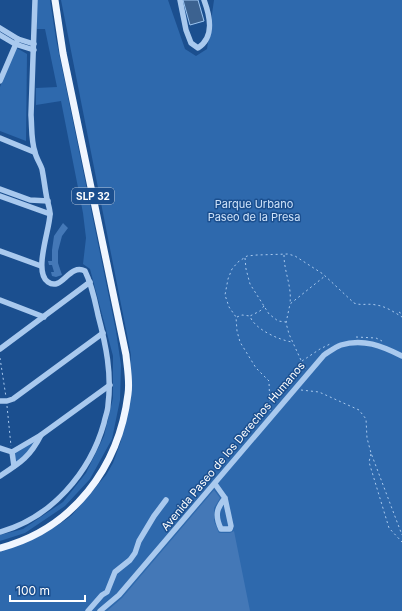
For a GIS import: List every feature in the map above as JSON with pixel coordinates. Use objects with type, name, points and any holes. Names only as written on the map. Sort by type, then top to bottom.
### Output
[{"type":"main road","name":"SLP 32","points":[[0,548],[35,535],[53,524],[73,508],[93,486],[108,462],[118,438],[129,393],[126,355],[63,53],[55,0]]},
{"type":"street","points":[[0,532],[13,529],[35,517],[55,502],[74,483],[92,455],[98,442],[108,407],[110,385],[109,364],[103,333],[86,271],[80,269],[71,272],[62,281],[52,284],[47,282],[42,266],[50,214],[41,168],[34,152],[31,115],[34,47],[34,0]]},
{"type":"street","points":[[180,0],[186,30],[191,43],[198,48],[205,44],[209,34],[210,15],[204,0]]},
{"type":"street","points":[[0,28],[16,42]]},
{"type":"street","points":[[0,35],[16,42],[34,47]]},
{"type":"street","points":[[0,81],[16,42]]},
{"type":"street","points":[[0,138],[34,152]]},
{"type":"street","points":[[0,189],[35,200],[48,200]]},
{"type":"street","points":[[0,196],[50,214]]},
{"type":"street","points":[[35,200],[33,205],[35,208]]},
{"type":"street","points":[[0,251],[42,266]]},
{"type":"street","points":[[0,349],[90,282]]},
{"type":"street","points":[[0,300],[44,317]]},
{"type":"street","points":[[0,401],[13,399],[103,333]]},
{"type":"street","name":"Avenida Paseo de los Derechos Humanos","points":[[100,611],[119,595],[215,484],[307,373],[324,355],[340,345],[359,342],[382,346],[402,356]]},
{"type":"street","points":[[0,448],[12,452],[41,435],[110,385]]},
{"type":"street","points":[[0,476],[24,459],[31,452],[41,435]]},
{"type":"street","points":[[12,452],[14,466]]},
{"type":"street","points":[[215,484],[225,498],[231,526],[230,529],[227,530],[221,529],[217,511],[225,498]]},
{"type":"street","points":[[88,611],[102,595],[107,592],[115,572],[130,560],[135,553],[139,541],[154,516],[166,500]]},
{"type":"path","points":[[270,419],[269,381],[256,368],[240,342],[237,331],[236,317],[229,307],[225,295],[228,279],[235,266],[245,258],[257,255],[295,256],[325,276],[354,303],[358,305],[375,304],[384,307],[402,317]]},
{"type":"path","points":[[284,255],[285,270],[291,292],[286,322],[292,342],[307,373]]},
{"type":"path","points":[[245,258],[250,284],[269,314],[278,321],[286,322]]},
{"type":"path","points":[[290,304],[325,276]]},
{"type":"path","points":[[236,317],[242,315],[250,316],[260,311],[264,306]]},
{"type":"path","points":[[250,316],[252,321],[272,336],[283,341],[292,342]]},
{"type":"path","points":[[294,390],[319,392],[359,410],[366,419],[367,438],[371,453],[402,535]]},
{"type":"path","points":[[371,453],[369,462],[389,528],[402,542]]},
{"type":"green space","points":[[37,0],[50,0],[56,39],[116,331],[121,365],[120,400],[112,439],[90,479],[65,506],[25,533],[0,541],[0,535],[23,529],[63,502],[86,473],[104,436],[113,398],[113,356],[90,269],[83,264],[86,238],[83,213],[61,101],[36,105],[36,88],[57,87],[45,29],[37,29]]},
{"type":"green space","name":"Parque Urbano Paseo de la Presa","points":[[61,0],[168,0],[185,49],[196,56],[207,49],[214,0],[402,0],[402,611],[0,611],[0,550],[29,540],[63,522],[72,515],[106,475],[113,463],[121,441],[131,355]]},
{"type":"green space","points":[[15,47],[27,54],[26,141],[0,131],[0,87]]},
{"type":"green space","points":[[35,440],[26,455],[16,462],[14,452]]},
{"type":"shaded area","points":[[183,0],[198,0],[204,21],[190,25]]},
{"type":"building","points":[[63,223],[68,228],[62,236],[58,251],[58,263],[62,275],[56,277],[52,276],[51,272],[54,272],[52,265],[49,265],[48,261],[52,261],[54,236]]},
{"type":"building","points":[[214,490],[220,498],[214,508],[214,521],[219,533],[230,533],[234,531],[250,611],[107,611],[122,598]]}]
